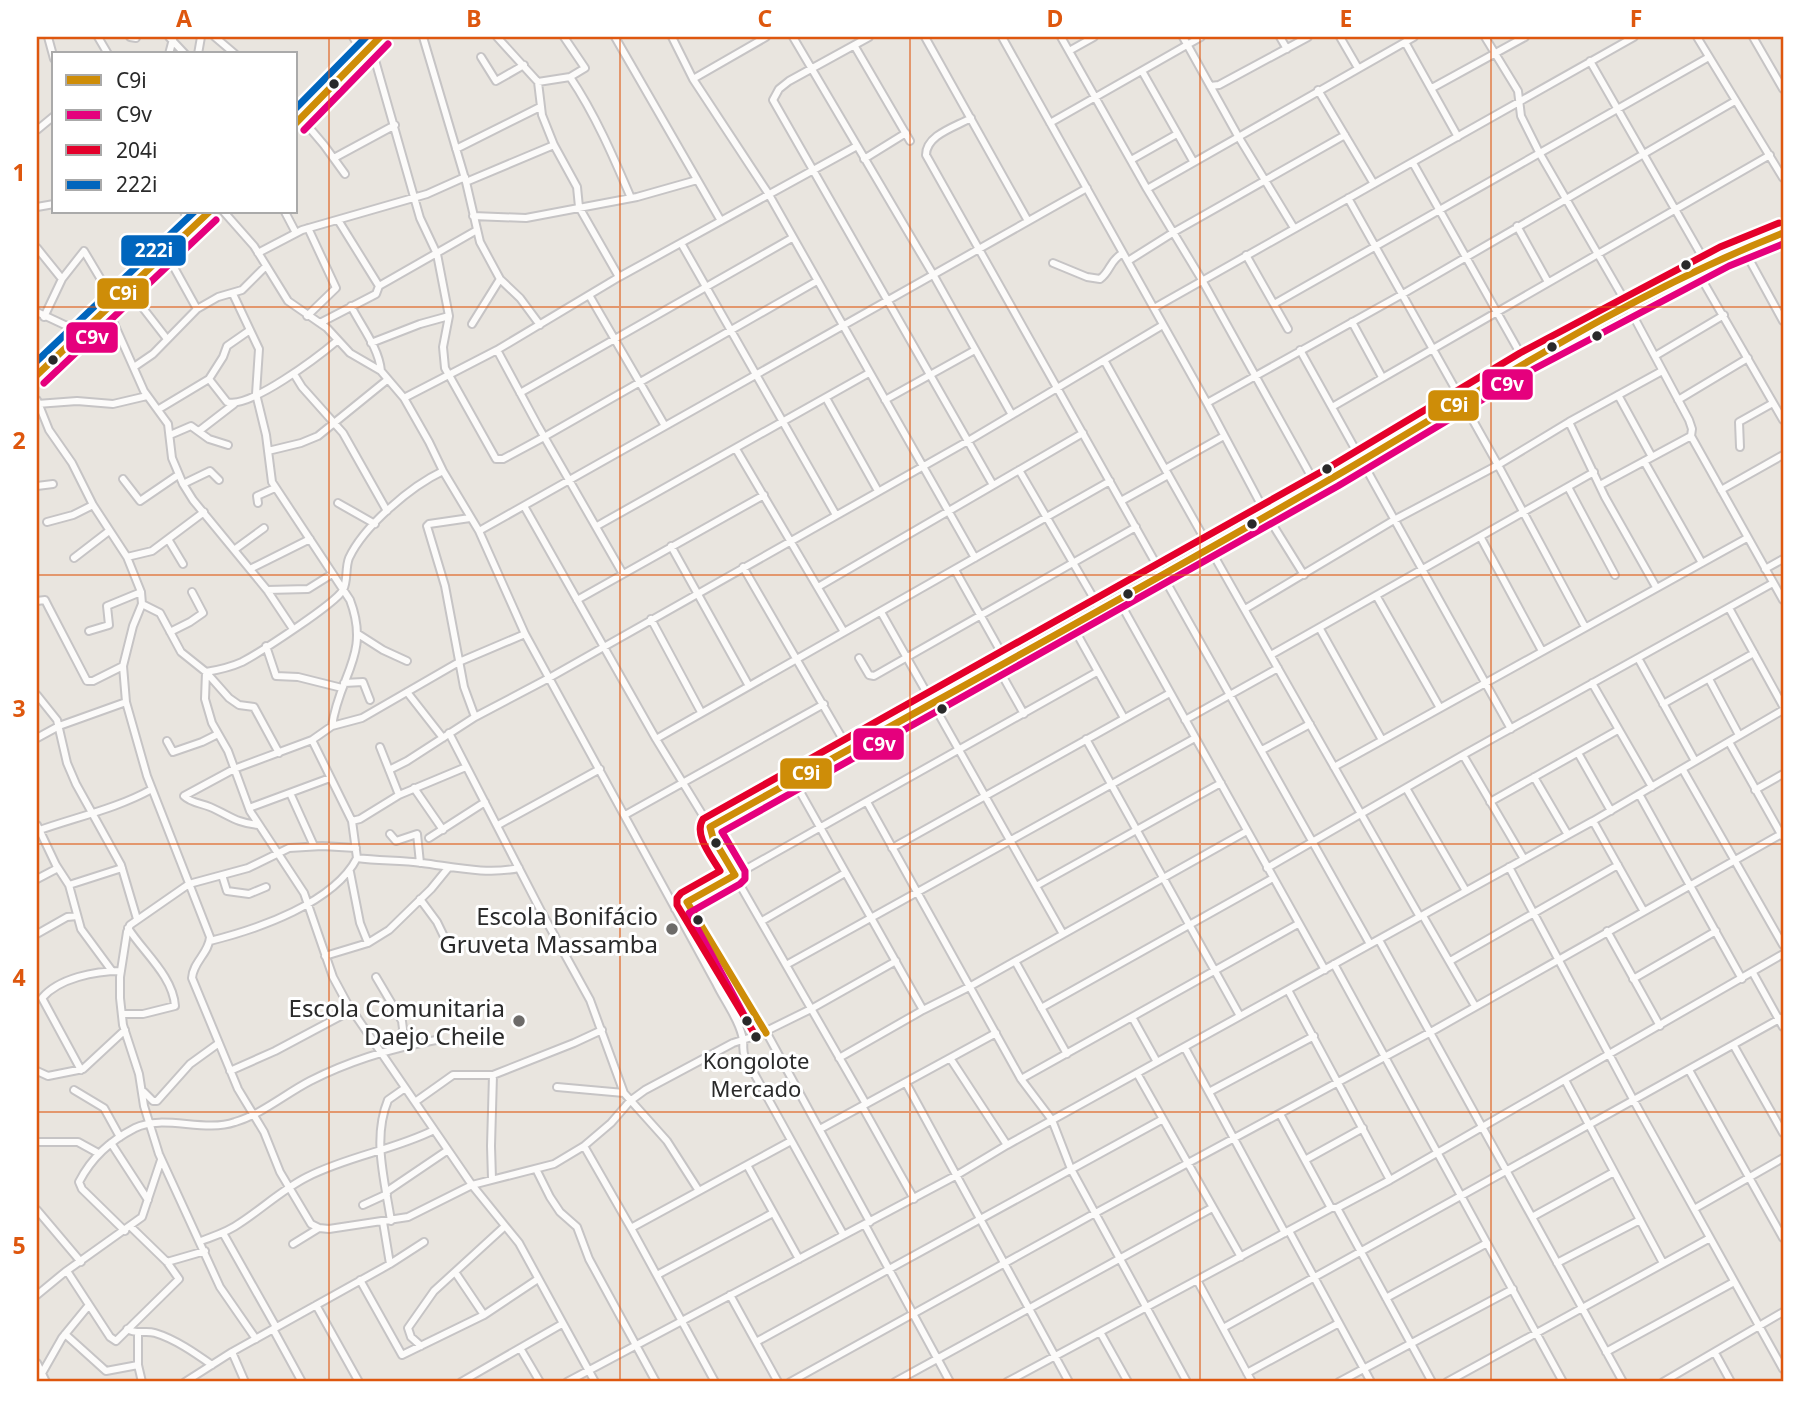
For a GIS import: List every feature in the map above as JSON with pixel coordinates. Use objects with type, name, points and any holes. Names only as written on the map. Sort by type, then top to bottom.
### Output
[{"type":"street","points":[[215,37],[232,52]]},
{"type":"street","points":[[353,37],[364,54]]},
{"type":"street","points":[[345,174],[299,115],[380,37]]},
{"type":"street","points":[[423,37],[485,253],[500,279],[520,298],[540,325]]},
{"type":"street","points":[[497,37],[538,82],[540,107],[554,145],[578,187],[579,207],[620,277]]},
{"type":"street","points":[[538,82],[570,77],[585,67],[566,37]]},
{"type":"street","points":[[615,37],[720,220]]},
{"type":"street","points":[[672,37],[693,79],[768,193],[975,558]]},
{"type":"street","points":[[693,79],[766,37]]},
{"type":"street","points":[[793,37],[1012,415]]},
{"type":"street","points":[[869,37],[789,80],[779,89],[773,100],[993,485]]},
{"type":"street","points":[[925,37],[1028,220]]},
{"type":"street","points":[[1002,37],[1207,402],[1266,514],[1304,575]]},
{"type":"street","points":[[1061,37],[1202,280],[1316,485]]},
{"type":"street","points":[[1069,51],[1094,37]]},
{"type":"street","points":[[1183,37],[1238,136],[1294,228]]},
{"type":"street","points":[[1050,123],[1201,37]]},
{"type":"street","points":[[1280,37],[1287,48]]},
{"type":"street","points":[[1210,86],[1219,85],[1308,37]]},
{"type":"street","points":[[1340,37],[1358,68]]},
{"type":"street","points":[[1147,189],[1414,37]]},
{"type":"street","points":[[1485,37],[1518,91],[1521,116],[1540,154],[1628,306],[1689,420],[1691,436],[1783,600]]},
{"type":"street","points":[[1432,88],[1525,37]]},
{"type":"street","points":[[1154,308],[1634,37]]},
{"type":"street","points":[[1697,37],[1783,178]]},
{"type":"street","points":[[1753,37],[1783,89]]},
{"type":"street","points":[[172,38],[183,52]]},
{"type":"street","points":[[1405,42],[1458,137]]},
{"type":"street","points":[[853,45],[910,141]]},
{"type":"street","points":[[371,46],[419,218],[437,254],[449,316],[443,358],[496,459],[503,459],[544,438],[817,281]]},
{"type":"street","points":[[481,57],[496,81],[524,65]]},
{"type":"street","points":[[1274,304],[1709,57]]},
{"type":"street","points":[[1590,61],[1707,265]]},
{"type":"street","points":[[1142,71],[1193,161]]},
{"type":"street","points":[[570,77],[603,136],[631,198]]},
{"type":"street","points":[[1214,94],[1219,85]]},
{"type":"street","points":[[1318,90],[1374,184]]},
{"type":"street","points":[[1207,402],[1401,295],[1735,101]]},
{"type":"street","points":[[456,149],[540,107]]},
{"type":"street","points":[[37,130],[52,118]]},
{"type":"street","points":[[971,118],[931,139],[926,147],[926,155],[1370,944]]},
{"type":"street","points":[[334,158],[395,125]]},
{"type":"street","points":[[864,159],[906,133]]},
{"type":"street","points":[[1131,160],[1177,134]]},
{"type":"street","points":[[1128,261],[1345,135]]},
{"type":"street","points":[[258,253],[308,228],[414,198],[554,145]]},
{"type":"street","points":[[404,398],[497,350],[720,220],[857,146]]},
{"type":"street","points":[[1332,407],[1770,155]]},
{"type":"street","points":[[1413,163],[1525,362]]},
{"type":"street","points":[[473,216],[526,218],[631,198],[698,180]]},
{"type":"street","points":[[479,531],[1087,188]]},
{"type":"street","points":[[1348,198],[1499,466],[1585,627]]},
{"type":"street","points":[[186,214],[194,224]]},
{"type":"street","points":[[37,375],[206,214]]},
{"type":"street","points":[[226,214],[258,253],[288,301],[320,323],[350,353],[381,370]]},
{"type":"street","points":[[286,214],[296,233]]},
{"type":"street","points":[[338,220],[379,286]]},
{"type":"street","points":[[1517,226],[1548,282]]},
{"type":"street","points":[[307,316],[336,288],[308,228]]},
{"type":"street","points":[[320,323],[376,294],[379,286],[477,230]]},
{"type":"street","points":[[710,827],[1363,460],[1525,362],[1707,265],[1783,233]]},
{"type":"street","points":[[520,393],[792,238]]},
{"type":"street","points":[[681,243],[836,515]]},
{"type":"street","points":[[37,248],[62,279]]},
{"type":"street","points":[[1743,248],[1783,321]]},
{"type":"street","points":[[44,317],[62,279],[82,252],[86,252],[96,274],[115,303]]},
{"type":"street","points":[[166,253],[197,309]]},
{"type":"street","points":[[1053,264],[1100,279],[1113,259],[1123,253]]},
{"type":"street","points":[[1246,255],[1288,329]]},
{"type":"street","points":[[134,367],[153,354],[197,309],[218,297],[233,294],[251,283],[266,266]]},
{"type":"street","points":[[1697,271],[1783,420]]},
{"type":"street","points":[[472,324],[500,279]]},
{"type":"street","points":[[129,290],[167,339]]},
{"type":"street","points":[[233,294],[260,356],[256,394],[275,488],[354,610],[358,648],[343,686],[332,726]]},
{"type":"street","points":[[589,295],[665,426]]},
{"type":"street","points":[[351,306],[380,362],[381,370],[404,398],[479,531],[525,634],[716,983],[743,1040],[742,1050],[745,1057],[843,1234]]},
{"type":"street","points":[[108,310],[148,396],[168,424],[169,447],[183,484],[267,590],[293,629]]},
{"type":"street","points":[[37,312],[85,331]]},
{"type":"street","points":[[371,343],[449,316]]},
{"type":"street","points":[[1655,356],[1724,316]]},
{"type":"street","points":[[1352,322],[1382,377]]},
{"type":"street","points":[[389,770],[475,717],[550,678],[923,467],[1163,325]]},
{"type":"street","points":[[159,409],[209,379],[227,346],[250,330]]},
{"type":"street","points":[[200,431],[234,404],[294,374],[338,340]]},
{"type":"street","points":[[497,350],[544,438],[571,480],[623,574]]},
{"type":"street","points":[[885,400],[975,350]]},
{"type":"street","points":[[1300,351],[1511,729]]},
{"type":"street","points":[[1678,400],[1748,358]]},
{"type":"street","points":[[1104,360],[1208,548],[1475,1006]]},
{"type":"street","points":[[1245,609],[1394,520],[1499,466],[1569,422],[1661,371]]},
{"type":"street","points":[[597,526],[869,373]]},
{"type":"street","points":[[294,374],[309,396],[336,423],[387,511]]},
{"type":"street","points":[[209,379],[227,402],[234,404]]},
{"type":"street","points":[[268,451],[318,436],[387,380]]},
{"type":"street","points":[[1618,395],[1652,457]]},
{"type":"street","points":[[148,396],[113,404],[37,402],[49,430],[72,463],[93,505],[127,557],[141,592],[142,604],[133,625],[123,666],[125,702],[152,789],[210,941]]},
{"type":"street","points":[[826,398],[878,491]]},
{"type":"street","points":[[1740,447],[1739,422],[1773,403]]},
{"type":"street","points":[[1569,422],[1600,485],[1657,587]]},
{"type":"street","points":[[170,435],[191,426],[209,439],[228,445]]},
{"type":"street","points":[[818,586],[1083,433]]},
{"type":"street","points":[[1121,501],[1224,436]]},
{"type":"street","points":[[1600,485],[1691,436]]},
{"type":"street","points":[[736,449],[844,632]]},
{"type":"street","points":[[1721,489],[1783,455]]},
{"type":"street","points":[[1644,461],[1702,563]]},
{"type":"street","points":[[1019,470],[1100,609]]},
{"type":"street","points":[[183,484],[210,471],[219,480]]},
{"type":"street","points":[[206,672],[240,663],[327,606],[343,590],[350,556],[375,524],[412,489],[443,471]]},
{"type":"street","points":[[1271,655],[1422,572],[1594,472]]},
{"type":"street","points":[[123,479],[140,500],[178,475]]},
{"type":"street","points":[[656,738],[1110,481]]},
{"type":"street","points":[[37,486],[53,484]]},
{"type":"street","points":[[1568,487],[1615,575]]},
{"type":"street","points":[[258,503],[257,496],[275,488]]},
{"type":"street","points":[[577,600],[764,495]]},
{"type":"street","points":[[338,503],[375,524]]},
{"type":"street","points":[[47,522],[73,515],[93,505]]},
{"type":"street","points":[[524,506],[682,783],[710,827],[713,838],[839,1058],[914,1199]]},
{"type":"street","points":[[127,557],[152,551],[204,512]]},
{"type":"street","points":[[470,518],[427,526],[445,586],[464,687],[475,717]]},
{"type":"street","points":[[859,658],[871,677],[1136,527]]},
{"type":"street","points":[[234,550],[264,528]]},
{"type":"street","points":[[74,558],[109,531]]},
{"type":"street","points":[[1481,538],[1542,651]]},
{"type":"street","points":[[1334,767],[1748,538]]},
{"type":"street","points":[[168,539],[183,564]]},
{"type":"street","points":[[250,569],[310,539]]},
{"type":"street","points":[[671,547],[749,686]]},
{"type":"street","points":[[1765,569],[1783,558]]},
{"type":"street","points":[[743,567],[849,750]]},
{"type":"street","points":[[955,570],[1006,661]]},
{"type":"street","points":[[267,590],[308,589],[332,574]]},
{"type":"street","points":[[1267,868],[1463,755],[1773,583]]},
{"type":"street","points":[[89,631],[108,625],[107,606],[141,592]]},
{"type":"street","points":[[170,632],[203,613],[192,592]]},
{"type":"street","points":[[1377,597],[1440,708]]},
{"type":"street","points":[[1118,599],[1325,970]]},
{"type":"street","points":[[37,601],[45,600],[87,681],[93,681],[123,666]]},
{"type":"street","points":[[142,604],[160,613],[181,652],[206,672],[234,703],[254,707],[279,753]]},
{"type":"street","points":[[567,1382],[843,1234],[914,1199],[1052,1120],[1138,1075],[1684,770],[1783,708],[1729,608]]},
{"type":"street","points":[[881,612],[1063,934]]},
{"type":"street","points":[[651,619],[702,712]]},
{"type":"street","points":[[1072,625],[1124,718]]},
{"type":"street","points":[[1320,629],[1382,740]]},
{"type":"street","points":[[358,634],[407,661]]},
{"type":"street","points":[[258,825],[231,819],[208,805],[188,800],[184,796],[234,769],[312,740],[332,726],[362,718],[459,662],[525,634]]},
{"type":"street","points":[[266,646],[276,676],[298,677],[343,686],[363,682],[370,700]]},
{"type":"street","points":[[1663,704],[1754,653]]},
{"type":"street","points":[[1638,658],[1695,761]]},
{"type":"street","points":[[997,666],[1024,714]]},
{"type":"street","points":[[1185,720],[1278,668]]},
{"type":"street","points":[[206,672],[205,699],[208,713],[258,825],[300,883],[333,976],[352,1010],[472,1185],[519,1243],[595,1382]]},
{"type":"street","points":[[675,909],[1097,672]]},
{"type":"street","points":[[1709,679],[1739,735]]},
{"type":"street","points":[[1592,683],[1652,787]]},
{"type":"street","points":[[407,692],[446,736],[498,825],[590,1000],[624,1093],[667,1141],[699,1191]]},
{"type":"street","points":[[892,848],[1170,693]]},
{"type":"street","points":[[37,695],[52,712],[59,726],[67,763],[90,812],[122,868],[138,919]]},
{"type":"street","points":[[37,738],[59,726],[125,702]]},
{"type":"street","points":[[625,815],[824,704]]},
{"type":"street","points":[[1262,750],[1310,724]]},
{"type":"street","points":[[1490,802],[1618,730]]},
{"type":"street","points":[[167,741],[173,752],[218,734]]},
{"type":"street","points":[[786,964],[1195,738]]},
{"type":"street","points":[[1086,739],[1240,1016]]},
{"type":"street","points":[[312,740],[352,821],[357,858],[350,872],[332,888],[308,903],[264,923],[210,941],[195,965],[192,978],[230,1071],[289,1187],[311,1224],[319,1228]]},
{"type":"street","points":[[790,1382],[1429,1033],[1643,910],[1783,835],[1728,742]]},
{"type":"street","points":[[380,747],[399,795]]},
{"type":"street","points":[[1577,753],[1611,811]]},
{"type":"street","points":[[1463,755],[1524,859]]},
{"type":"street","points":[[352,821],[360,819],[399,795],[466,767]]},
{"type":"street","points":[[498,825],[600,769]]},
{"type":"street","points":[[1684,770],[1783,945]]},
{"type":"street","points":[[1755,790],[1783,774]]},
{"type":"street","points":[[1534,777],[1568,835]]},
{"type":"street","points":[[249,808],[330,778]]},
{"type":"street","points":[[794,781],[923,1010]]},
{"type":"street","points":[[1036,886],[1220,783]]},
{"type":"street","points":[[1406,788],[1466,891]]},
{"type":"street","points":[[112,971],[81,929],[69,885],[37,828],[90,812],[114,808],[152,789]]},
{"type":"street","points":[[414,789],[443,830]]},
{"type":"street","points":[[290,793],[314,846]]},
{"type":"street","points":[[1639,794],[1742,979]]},
{"type":"street","points":[[429,838],[485,802]]},
{"type":"street","points":[[867,802],[1021,1079],[1052,1120],[1071,1169],[1187,1382]]},
{"type":"street","points":[[1593,821],[1643,910]]},
{"type":"street","points":[[1172,875],[1247,831]]},
{"type":"street","points":[[839,1058],[1247,831]]},
{"type":"street","points":[[390,834],[396,841],[416,834],[420,863]]},
{"type":"street","points":[[256,1339],[220,1287],[201,1241],[161,1160],[122,1014],[121,971],[128,928],[189,884],[261,863],[289,848],[356,848]]},
{"type":"street","points":[[357,858],[449,867],[509,870],[519,868]]},
{"type":"street","points":[[1451,961],[1618,865]]},
{"type":"street","points":[[326,956],[368,943],[397,925],[449,867]]},
{"type":"street","points":[[1509,867],[1634,1101],[1783,1369]]},
{"type":"street","points":[[37,879],[58,868]]},
{"type":"street","points":[[69,885],[122,868]]},
{"type":"street","points":[[350,872],[360,923],[368,943]]},
{"type":"street","points":[[762,921],[845,873]]},
{"type":"street","points":[[222,875],[227,891],[249,894],[266,887]]},
{"type":"street","points":[[1041,1008],[1273,878]]},
{"type":"street","points":[[420,899],[437,922],[450,949]]},
{"type":"street","points":[[687,902],[766,1031],[820,1129],[888,1269],[950,1382]]},
{"type":"street","points":[[37,934],[59,920],[77,916]]},
{"type":"street","points":[[1021,1079],[1298,924]]},
{"type":"street","points":[[122,1014],[143,1014],[175,1006],[173,992],[166,979],[128,928]]},
{"type":"street","points":[[1607,931],[1660,1026]]},
{"type":"street","points":[[1633,979],[1716,931]]},
{"type":"street","points":[[1379,940],[1623,1382]]},
{"type":"street","points":[[1007,1382],[1390,1180],[1783,954]]},
{"type":"street","points":[[293,1244],[319,1228],[387,1222],[408,1217],[472,1185],[554,1164],[584,1146],[611,1123],[630,1101],[678,1072],[733,1043],[766,1031],[811,1009],[896,961]]},
{"type":"street","points":[[1015,961],[1067,1054]]},
{"type":"street","points":[[1334,964],[1513,1289],[1560,1381]]},
{"type":"street","points":[[81,1070],[42,998],[64,983],[121,971]]},
{"type":"street","points":[[1753,973],[1781,1019],[1783,1027]]},
{"type":"street","points":[[376,977],[402,1021],[404,1029],[398,1048]]},
{"type":"street","points":[[1288,990],[1390,1180]]},
{"type":"street","points":[[230,1071],[275,1051],[352,1010]]},
{"type":"street","points":[[1132,1017],[1157,1062]]},
{"type":"street","points":[[1223,1328],[1781,1019]]},
{"type":"street","points":[[37,1071],[48,1076],[81,1070],[125,1030]]},
{"type":"street","points":[[415,1102],[457,1074],[493,1074],[602,1030]]},
{"type":"street","points":[[820,1129],[996,1033]]},
{"type":"street","points":[[1209,1092],[1314,1036]]},
{"type":"street","points":[[67,1270],[113,1341],[122,1337],[179,1279],[167,1262],[79,1185],[98,1153],[138,1126],[150,1123],[220,1125],[235,1122],[328,1072],[381,1052],[436,1040]]},
{"type":"street","points":[[143,1090],[153,1101],[157,1101],[190,1064],[219,1044]]},
{"type":"street","points":[[1734,1046],[1783,1133]]},
{"type":"street","points":[[1185,1048],[1371,1382]]},
{"type":"street","points":[[950,1058],[1007,1145]]},
{"type":"street","points":[[1689,1070],[1783,1238]]},
{"type":"street","points":[[492,1179],[493,1074]]},
{"type":"street","points":[[1138,1075],[1241,1257]]},
{"type":"street","points":[[1564,1080],[1663,1263]]},
{"type":"street","points":[[906,1083],[1069,1382]]},
{"type":"street","points":[[557,1087],[624,1093]]},
{"type":"street","points":[[390,1264],[387,1193],[380,1149],[381,1127],[386,1103],[405,1088]]},
{"type":"street","points":[[74,1090],[104,1108],[120,1137]]},
{"type":"street","points":[[1280,1114],[1387,1298],[1432,1382]]},
{"type":"street","points":[[756,1342],[1163,1119]]},
{"type":"street","points":[[1305,1160],[1363,1128]]},
{"type":"street","points":[[201,1241],[239,1224],[289,1187],[340,1163],[407,1142],[434,1129]]},
{"type":"street","points":[[631,1228],[790,1141]]},
{"type":"street","points":[[37,1142],[78,1142],[98,1153]]},
{"type":"street","points":[[111,1143],[148,1200]]},
{"type":"street","points":[[584,1146],[715,1382]]},
{"type":"street","points":[[363,1205],[387,1193],[449,1150]]},
{"type":"street","points":[[1694,1209],[1783,1158]]},
{"type":"street","points":[[37,1295],[67,1270],[142,1217],[161,1160]]},
{"type":"street","points":[[747,1165],[799,1259]]},
{"type":"street","points":[[536,1169],[560,1212],[577,1227],[589,1259],[656,1382]]},
{"type":"street","points":[[1532,1217],[1614,1172]]},
{"type":"street","points":[[895,1382],[1212,1208]]},
{"type":"street","points":[[37,1210],[80,1262]]},
{"type":"street","points":[[657,1275],[773,1213]]},
{"type":"street","points":[[1557,1263],[1640,1220]]},
{"type":"street","points":[[421,1346],[411,1337],[408,1328],[434,1291],[504,1227]]},
{"type":"street","points":[[223,1233],[302,1382]]},
{"type":"street","points":[[1447,1382],[1710,1238]]},
{"type":"street","points":[[185,1382],[232,1352],[390,1264],[424,1242]]},
{"type":"street","points":[[1387,1298],[1487,1243]]},
{"type":"street","points":[[167,1262],[205,1251]]},
{"type":"street","points":[[455,1272],[484,1315]]},
{"type":"street","points":[[360,1280],[402,1356],[484,1315],[538,1279]]},
{"type":"street","points":[[1197,1280],[1252,1382]]},
{"type":"street","points":[[1606,1352],[1734,1282]]},
{"type":"street","points":[[1339,1382],[1513,1289]]},
{"type":"street","points":[[730,1295],[778,1382]]},
{"type":"street","points":[[37,1382],[65,1334],[89,1305]]},
{"type":"street","points":[[316,1305],[359,1382]]},
{"type":"street","points":[[1663,1382],[1783,1312]]},
{"type":"street","points":[[1247,1373],[1339,1323]]},
{"type":"street","points":[[461,1382],[562,1324]]},
{"type":"street","points":[[127,1329],[163,1336],[212,1365]]},
{"type":"street","points":[[1100,1332],[1128,1382]]},
{"type":"street","points":[[138,1333],[138,1365],[142,1382]]},
{"type":"street","points":[[65,1334],[106,1371],[138,1365]]},
{"type":"street","points":[[520,1348],[540,1382]]},
{"type":"street","points":[[232,1352],[245,1382]]},
{"type":"street","points":[[1714,1353],[1731,1382]]},
{"type":"street","points":[[37,1363],[47,1382]]},
{"type":"transit line","name":"222i","points":[[298,106],[366,37]]},
{"type":"transit line","name":"C9i","points":[[298,121],[380,37]]},
{"type":"transit line","name":"C9v","points":[[304,130],[388,44]]},
{"type":"transit line","name":"222i","points":[[37,361],[192,214]]},
{"type":"transit line","name":"C9i","points":[[37,375],[207,214]]},
{"type":"transit line","name":"C9v","points":[[44,383],[216,220]]},
{"type":"transit line","name":"204i","points":[[757,1038],[677,905],[677,898],[681,893],[720,871],[702,839],[700,832],[703,819],[1328,468],[1520,353],[1720,247],[1779,223]]},
{"type":"transit line","name":"C9i","points":[[766,1033],[687,902],[735,875],[713,838],[710,827],[1257,522],[1554,346],[1666,286],[1783,233]]},
{"type":"transit line","name":"C9v","points":[[744,1015],[689,913],[745,879],[745,871],[722,832],[1338,486],[1530,371],[1729,266],[1783,244]]},
{"type":"place","name":"Escola Bonifácio Gruveta Massamba","points":[[672,929]]},
{"type":"place","name":"Escola Comunitaria Daejo Cheile","points":[[519,1021]]},
{"type":"place","name":"Kongolote Mercado","points":[[756,1037]]}]
